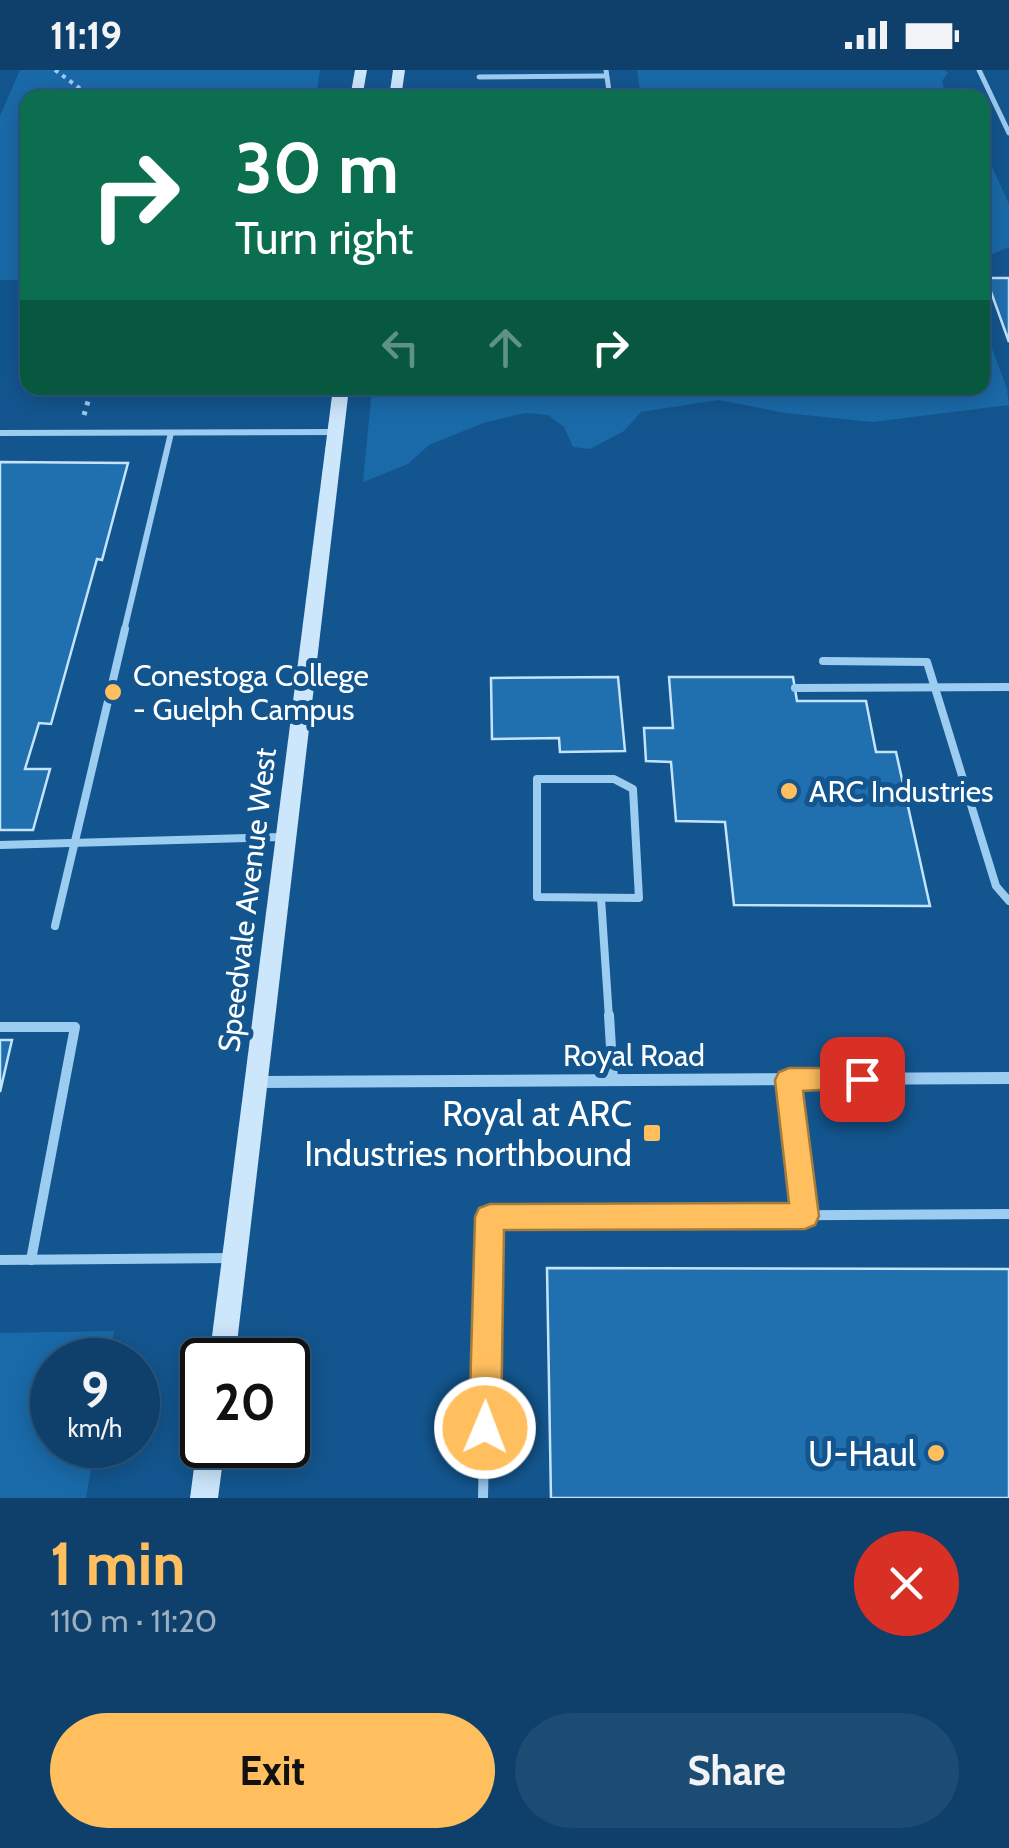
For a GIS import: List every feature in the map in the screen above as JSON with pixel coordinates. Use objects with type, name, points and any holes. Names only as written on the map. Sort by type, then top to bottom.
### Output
[{"type":"main road","name":"Speedvale Avenue West","points":[[225,1338],[340,395]]},
{"type":"main road","points":[[204,1498],[208,1468]]},
{"type":"street","name":"Royal Road","points":[[258,1082],[1009,1078]]},
{"type":"lane","points":[[478,76],[606,73]]},
{"type":"lane","points":[[990,94],[1009,133]]},
{"type":"lane","points":[[0,434],[336,432]]},
{"type":"lane","points":[[55,926],[171,434]]},
{"type":"lane","points":[[822,661],[926,662],[996,886],[1009,901]]},
{"type":"lane","points":[[795,688],[1009,687]]},
{"type":"lane","points":[[537,779],[614,779],[633,789],[639,898],[600,898],[536,897],[537,779]]},
{"type":"lane","points":[[0,845],[286,837]]},
{"type":"lane","points":[[600,898],[613,1080]]},
{"type":"lane","points":[[0,1027],[75,1027],[30,1260]]},
{"type":"lane","points":[[789,1080],[805,1216]]},
{"type":"lane","points":[[484,1498],[490,1217],[1009,1214]]},
{"type":"lane","points":[[0,1260],[235,1258]]},
{"type":"path","points":[[55,70],[83,90]]},
{"type":"shaded area","points":[[20,70],[320,70],[317,90],[20,90],[20,280],[0,280],[0,116]]},
{"type":"shaded area","points":[[637,70],[948,73],[942,81],[946,90],[640,90]]},
{"type":"shaded area","points":[[990,162],[1009,204],[1009,247],[990,255]]},
{"type":"shaded area","points":[[990,343],[1007,389],[1009,405],[873,422],[785,413],[719,400],[641,412],[624,431],[590,449],[573,447],[564,427],[548,415],[525,413],[483,423],[429,445],[408,464],[363,482],[371,395],[990,395]]},
{"type":"shaded area","points":[[114,1331],[113,1338],[30,1338],[30,1468],[91,1468],[86,1498],[0,1498],[0,1333]]},
{"type":"building","points":[[990,278],[1009,278],[1009,342],[990,289]]},
{"type":"building","points":[[0,462],[128,463],[51,724],[39,723],[25,769],[50,769],[33,830],[0,830]]},
{"type":"building","points":[[618,677],[625,751],[560,752],[559,738],[492,739],[491,678]]},
{"type":"building","name":"ARC Industries","points":[[669,677],[793,677],[797,701],[866,701],[876,752],[896,752],[930,906],[734,905],[725,822],[676,821],[671,762],[646,761],[644,728],[673,728]]},
{"type":"building","points":[[0,1040],[12,1040],[0,1092]]},
{"type":"building","points":[[547,1268],[1009,1269],[1009,1498],[551,1498]]},
{"type":"place","name":"Conestoga College - Guelph Campus","points":[[113,692]]},
{"type":"place","name":"ARC Industries","points":[[789,791]]},
{"type":"place","name":"Royal at ARC Industries northbound","points":[[652,1133]]},
{"type":"place","name":"U-Haul","points":[[936,1453]]},
{"type":"route","points":[[485,1428],[490,1217],[805,1216],[789,1080],[862,1079]]}]
